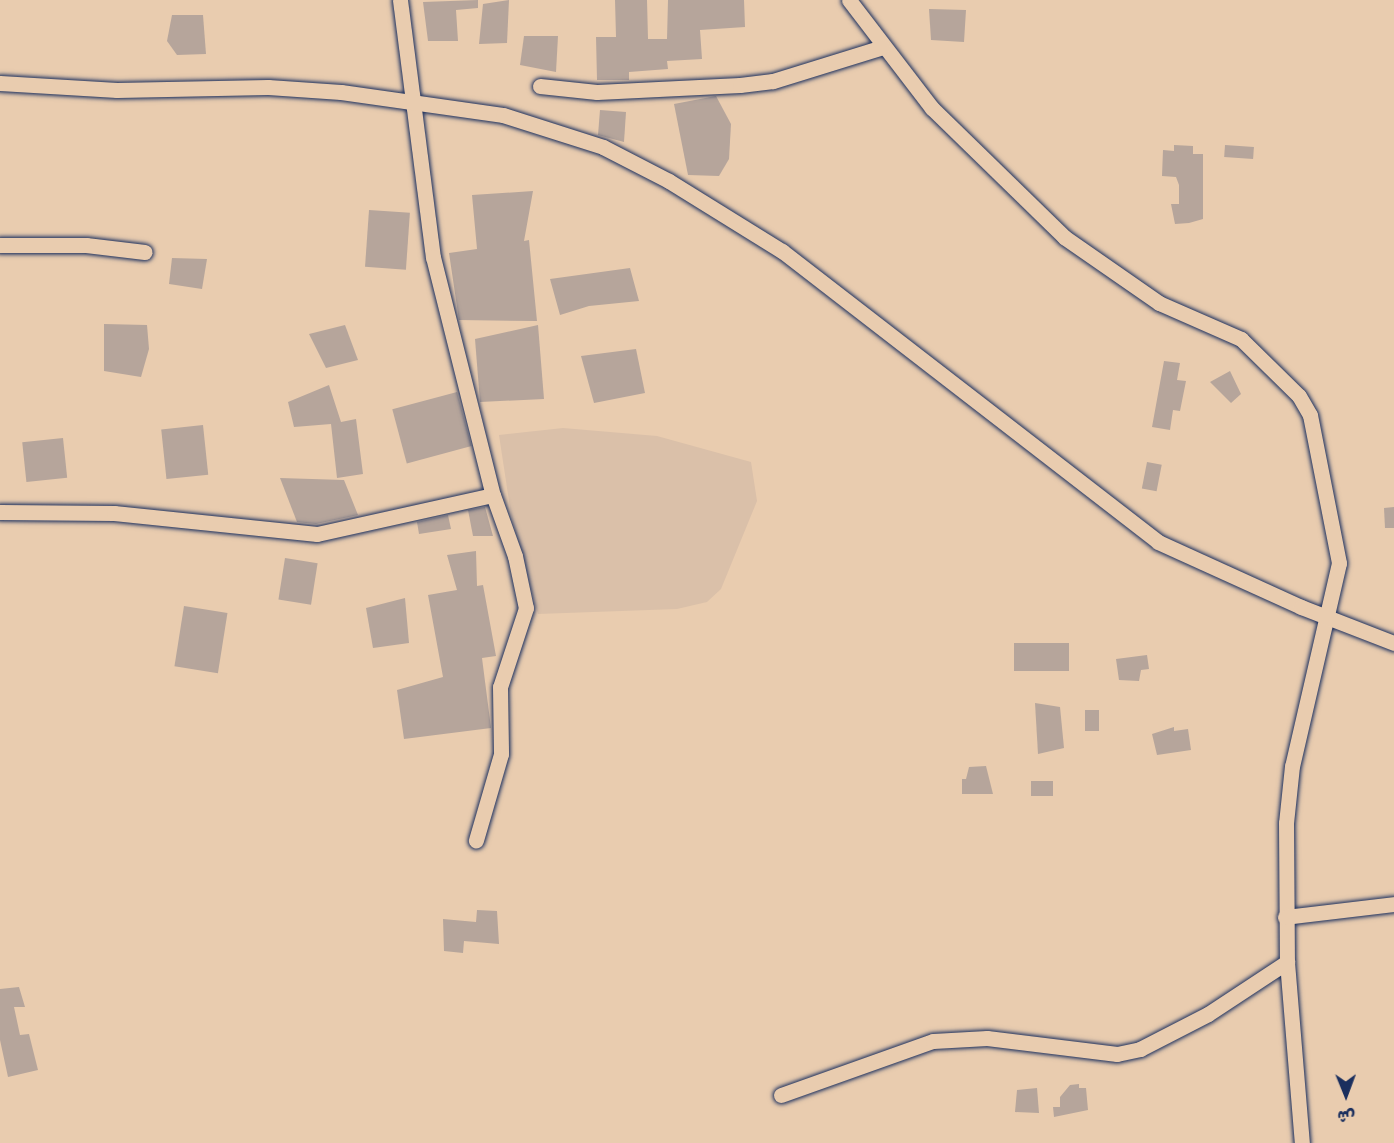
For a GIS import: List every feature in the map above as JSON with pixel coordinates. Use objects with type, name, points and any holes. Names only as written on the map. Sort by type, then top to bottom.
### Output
[{"type":"street","points":[[400,0],[411,100],[429,193],[434,257],[492,495],[515,556],[526,608],[500,687],[501,754],[476,840]]},
{"type":"street","points":[[849,0],[883,47],[962,140],[1080,251],[1159,303],[1241,339],[1299,396],[1310,415],[1338,539],[1339,563],[1292,766],[1285,853],[1287,962],[1302,1143]]},
{"type":"street","points":[[540,86],[597,92],[740,85],[773,81],[883,47]]},
{"type":"street","points":[[0,83],[117,90],[268,87],[411,100],[503,115],[579,139],[669,181],[782,251],[1158,542],[1327,616],[1394,642]]},
{"type":"street","points":[[0,245],[86,245],[145,252]]},
{"type":"street","points":[[0,512],[125,514],[317,534],[492,495]]},
{"type":"street","points":[[1285,917],[1394,904]]},
{"type":"street","points":[[781,1095],[933,1041],[987,1038],[1117,1054],[1140,1049],[1208,1014],[1287,962]]},
{"type":"shaded area","points":[[563,428],[657,436],[751,462],[757,501],[721,589],[707,602],[677,609],[538,614],[511,514],[499,435]]},
{"type":"building","points":[[478,0],[478,8],[456,10],[458,41],[428,41],[423,2]]},
{"type":"building","points":[[509,0],[507,43],[479,44],[483,4]]},
{"type":"building","points":[[615,0],[647,0],[648,39],[667,39],[668,0],[744,0],[745,27],[700,30],[702,59],[667,61],[668,69],[629,72],[629,80],[597,80],[596,37],[616,37]]},
{"type":"building","points":[[929,9],[966,10],[964,42],[931,40]]},
{"type":"building","points":[[172,15],[203,15],[206,54],[177,55],[167,41]]},
{"type":"building","points":[[524,36],[558,36],[556,72],[520,65]]},
{"type":"building","points":[[716,96],[731,124],[729,159],[719,176],[688,175],[674,104]]},
{"type":"building","points":[[600,110],[626,112],[624,142],[598,135]]},
{"type":"building","points":[[1174,145],[1193,146],[1193,154],[1203,154],[1203,219],[1175,224],[1171,204],[1179,204],[1179,185],[1176,177],[1162,176],[1163,150],[1174,151]]},
{"type":"building","points":[[1225,145],[1254,147],[1253,159],[1224,157]]},
{"type":"building","points":[[533,191],[524,241],[529,240],[537,321],[459,320],[449,253],[477,249],[472,195]]},
{"type":"building","points":[[369,210],[410,213],[406,270],[365,267]]},
{"type":"building","points":[[172,258],[207,259],[202,289],[169,284]]},
{"type":"building","points":[[630,268],[639,301],[589,306],[560,315],[550,279]]},
{"type":"building","points":[[104,324],[147,325],[149,349],[141,377],[104,371]]},
{"type":"building","points":[[345,325],[358,360],[326,368],[309,334]]},
{"type":"building","points":[[538,325],[544,399],[480,402],[475,339]]},
{"type":"building","points":[[636,349],[645,393],[594,403],[581,356]]},
{"type":"building","points":[[1164,361],[1180,363],[1177,380],[1186,381],[1180,411],[1173,410],[1170,430],[1152,427]]},
{"type":"building","points":[[1230,371],[1241,394],[1231,403],[1210,382]]},
{"type":"building","points":[[329,385],[341,422],[356,419],[363,474],[337,478],[331,424],[294,427],[288,402]]},
{"type":"building","points":[[457,392],[471,446],[407,463],[392,409]]},
{"type":"building","points":[[203,425],[208,475],[166,479],[161,429]]},
{"type":"building","points":[[63,438],[67,478],[26,482],[22,442]]},
{"type":"building","points":[[1147,462],[1162,465],[1157,491],[1142,489]]},
{"type":"building","points":[[280,478],[344,480],[358,515],[316,524],[297,522]]},
{"type":"building","points":[[485,507],[493,536],[473,536],[468,510]]},
{"type":"building","points":[[1394,507],[1394,528],[1385,528],[1384,508]]},
{"type":"building","points":[[448,515],[451,529],[419,534],[417,522]]},
{"type":"building","points":[[476,551],[477,586],[483,585],[496,656],[482,658],[491,728],[404,739],[397,690],[443,677],[428,595],[457,590],[447,555]]},
{"type":"building","points":[[285,558],[318,563],[311,605],[278,599]]},
{"type":"building","points":[[405,598],[409,643],[373,648],[366,608]]},
{"type":"building","points":[[184,606],[227,613],[218,673],[174,666]]},
{"type":"building","points":[[1014,643],[1069,643],[1069,671],[1014,671]]},
{"type":"building","points":[[1147,655],[1149,669],[1141,670],[1139,681],[1119,680],[1116,659]]},
{"type":"building","points":[[1035,703],[1060,707],[1064,748],[1038,754]]},
{"type":"building","points":[[1085,710],[1099,710],[1099,731],[1085,731]]},
{"type":"building","points":[[1174,727],[1174,731],[1188,729],[1191,750],[1157,755],[1152,734]]},
{"type":"building","points":[[986,766],[993,794],[962,794],[962,779],[966,779],[969,767]]},
{"type":"building","points":[[1031,781],[1053,781],[1053,796],[1031,796]]},
{"type":"building","points":[[477,910],[497,911],[499,944],[464,941],[463,953],[444,951],[443,919],[476,922]]},
{"type":"building","points":[[19,987],[25,1007],[14,1007],[20,1035],[29,1034],[38,1070],[8,1077],[0,1040],[0,989]]},
{"type":"building","points":[[1079,1084],[1079,1088],[1086,1088],[1088,1110],[1054,1117],[1053,1107],[1060,1107],[1060,1097],[1070,1085]]},
{"type":"building","points":[[1037,1088],[1039,1113],[1015,1112],[1017,1090]]}]
